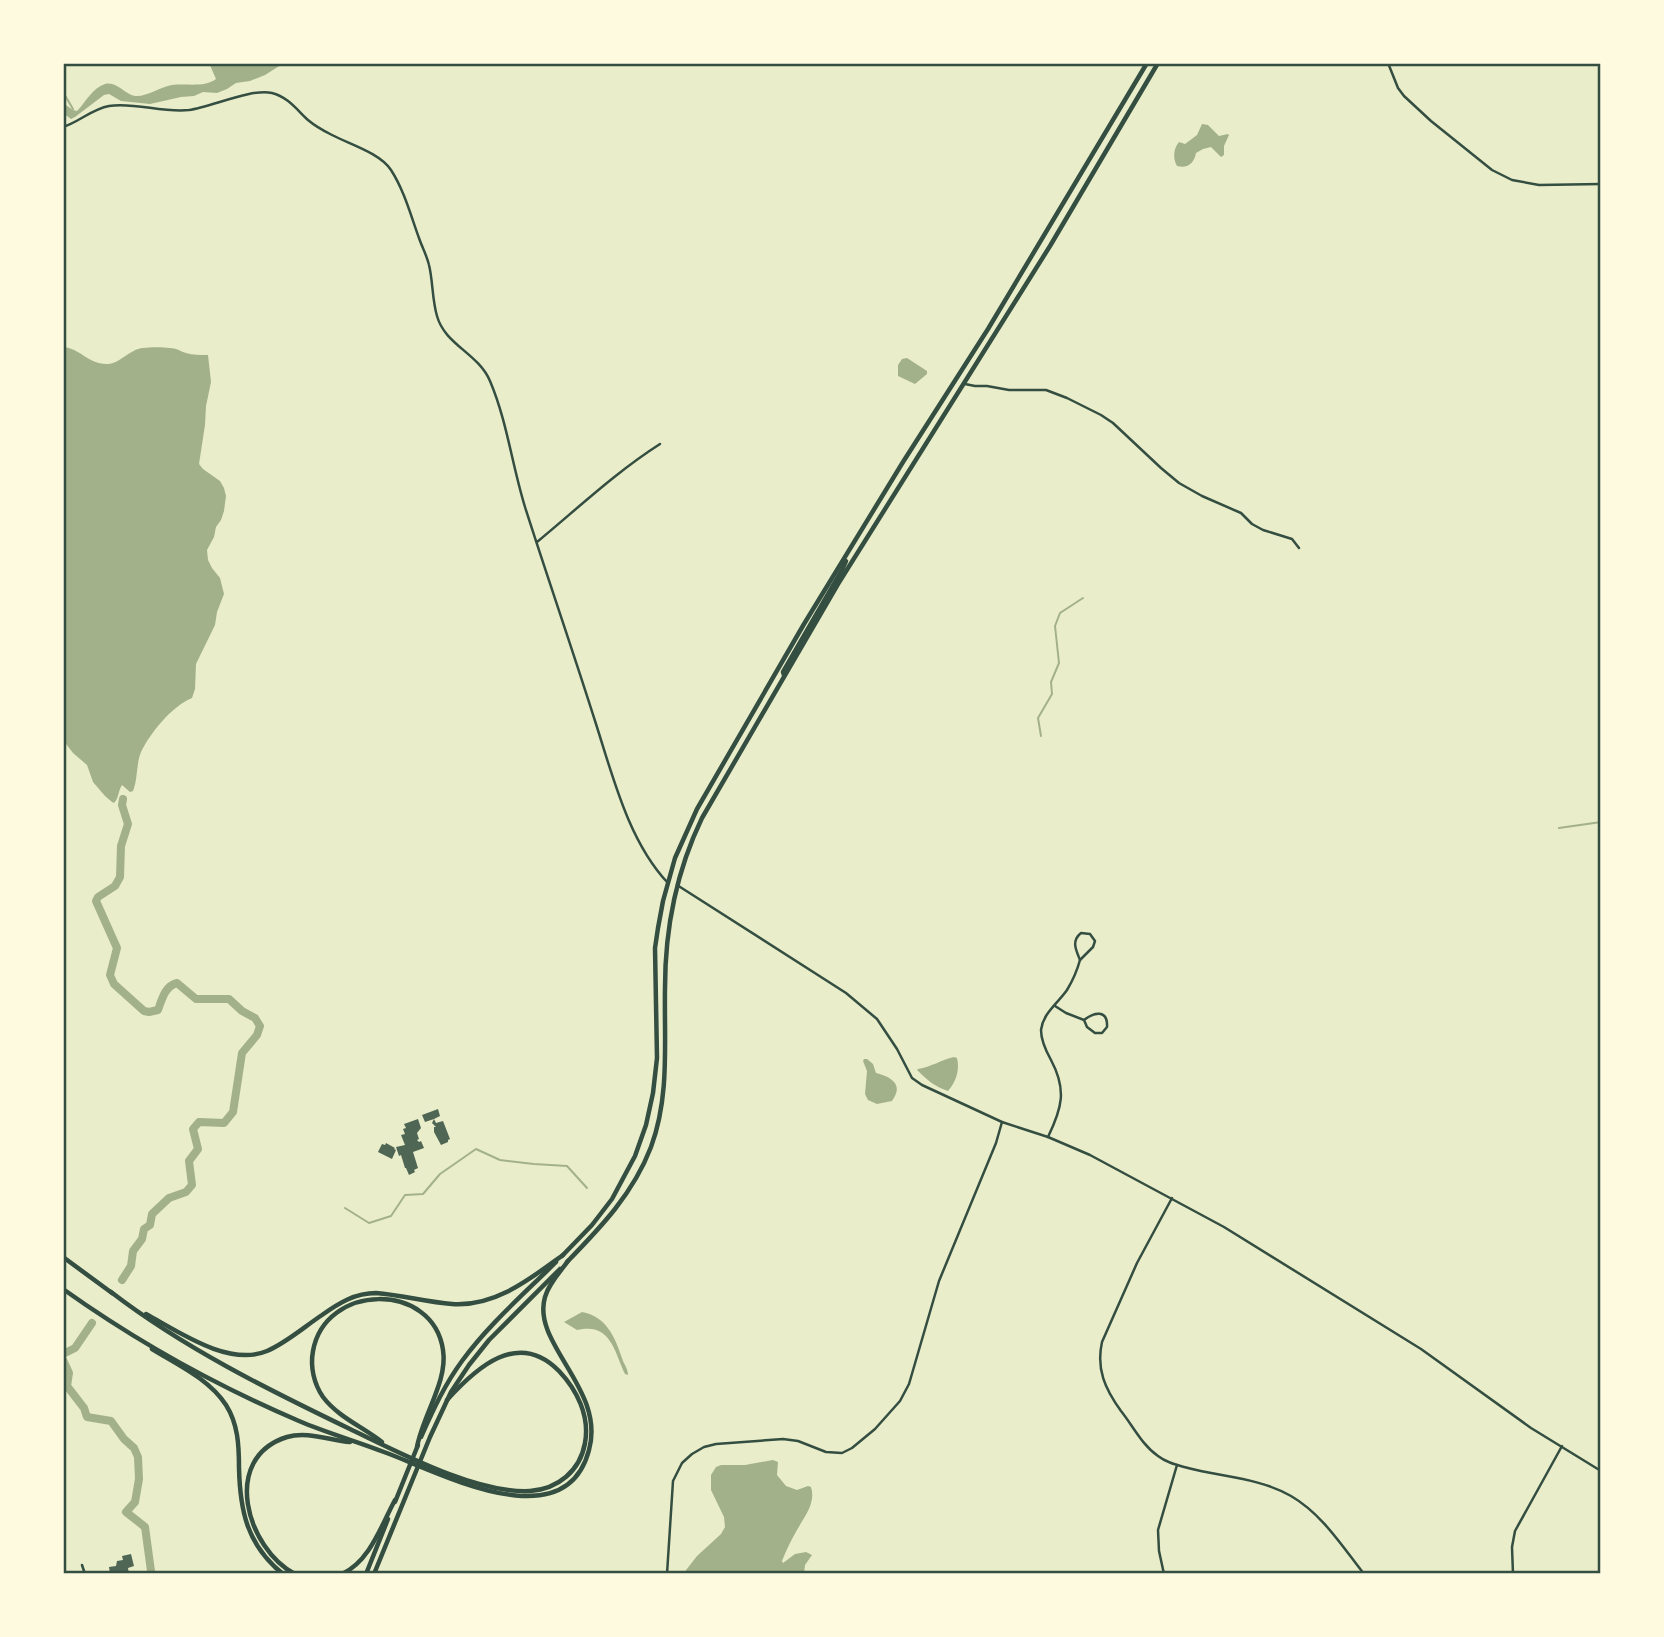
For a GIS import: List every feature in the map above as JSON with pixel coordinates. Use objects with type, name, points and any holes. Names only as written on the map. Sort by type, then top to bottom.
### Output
[{"type":"highway","points":[[366,1574],[437,1402],[463,1361],[489,1329],[592,1225],[616,1192],[635,1156],[646,1125],[654,1088],[657,1058],[655,948],[663,901],[675,858],[697,809],[804,624],[988,329],[1147,63]]},
{"type":"highway","points":[[374,1574],[424,1450],[447,1400],[469,1365],[484,1346],[610,1217],[630,1191],[645,1161],[656,1131],[665,1083],[664,986],[667,936],[676,884],[702,818],[838,584],[1050,246],[1158,63]]},
{"type":"highway","points":[[784,677],[783,672],[842,570],[851,547]]},
{"type":"highway","points":[[111,1292],[215,1350],[246,1356],[275,1347],[352,1297],[376,1293],[448,1304],[481,1302],[514,1288],[563,1255]]},
{"type":"highway","points":[[63,1257],[176,1337],[231,1370],[433,1467],[483,1485],[539,1490],[557,1484],[570,1474],[580,1459],[586,1434],[583,1409],[575,1392],[560,1372],[538,1357],[516,1353],[496,1358],[473,1373],[447,1400]]},
{"type":"highway","points":[[63,1289],[147,1343],[234,1391],[299,1421],[494,1493],[514,1496],[539,1495],[555,1491],[578,1474],[586,1460],[591,1439],[588,1407],[548,1331],[543,1310],[548,1289],[568,1261]]},
{"type":"highway","points":[[391,1449],[330,1405],[319,1390],[313,1373],[312,1355],[321,1330],[339,1310],[349,1304],[366,1300],[389,1300],[413,1307],[432,1322],[440,1336],[444,1352],[443,1372],[422,1424],[417,1447]]},
{"type":"highway","points":[[100,1313],[127,1334],[195,1375],[209,1385],[222,1400],[236,1428],[240,1493],[246,1521],[259,1549],[283,1574]]},
{"type":"highway","points":[[295,1574],[281,1565],[268,1551],[251,1519],[247,1488],[253,1466],[267,1449],[289,1437],[305,1435],[360,1443]]},
{"type":"highway","points":[[342,1574],[364,1557],[395,1500]]},
{"type":"street","points":[[1388,63],[1404,96],[1492,170],[1512,180],[1539,185],[1601,184]]},
{"type":"street","points":[[63,127],[94,110],[110,106],[185,110],[272,93],[290,102],[324,131],[386,164],[396,180],[427,257],[441,327],[480,364],[490,381],[506,430],[525,507],[607,760],[649,862],[668,883]]},
{"type":"street","points":[[964,384],[1009,390],[1046,390],[1079,404],[1113,423],[1179,483],[1241,513],[1258,528],[1292,540],[1299,548]]},
{"type":"street","points":[[537,542],[600,488],[660,444]]},
{"type":"street","points":[[676,884],[860,1004],[877,1019],[912,1078],[922,1085],[1002,1122],[1048,1137],[1110,1165],[1172,1198],[1256,1246],[1421,1349],[1513,1416],[1601,1471]]},
{"type":"street","points":[[1048,1137],[1059,1111],[1062,1088],[1046,1051],[1042,1027],[1046,1016],[1072,981],[1080,960],[1094,944],[1090,934],[1081,933],[1075,940],[1080,960]]},
{"type":"street","points":[[1055,1006],[1084,1020],[1087,1027],[1096,1033],[1102,1033],[1107,1027],[1107,1019],[1102,1014],[1095,1013],[1084,1020]]},
{"type":"street","points":[[667,1574],[673,1481],[682,1463],[692,1454],[716,1444],[783,1439],[798,1441],[826,1452],[842,1452],[864,1438],[900,1401],[909,1384],[939,1281],[996,1143],[1002,1122]]},
{"type":"street","points":[[1172,1198],[1142,1253],[1102,1342],[1099,1360],[1101,1376],[1107,1390],[1154,1454],[1177,1465],[1250,1481],[1293,1496],[1320,1519],[1364,1574]]},
{"type":"street","points":[[1513,1574],[1511,1547],[1515,1531],[1562,1446]]},
{"type":"street","points":[[1164,1574],[1158,1530],[1177,1465]]},
{"type":"street","points":[[82,1565],[85,1574]]},
{"type":"shaded area","points":[[209,63],[284,63],[265,75],[236,83],[217,93],[203,92],[150,104],[121,101],[109,94],[71,119],[63,113],[63,103],[77,111],[93,92],[105,84],[113,84],[135,96],[172,85],[211,82],[216,79]]},
{"type":"shaded area","points":[[1202,124],[1208,125],[1219,136],[1229,135],[1224,146],[1224,155],[1221,157],[1211,147],[1196,153],[1194,160],[1187,166],[1177,166],[1174,154],[1177,145],[1179,142],[1185,144],[1197,135]]},
{"type":"shaded area","points":[[63,347],[75,350],[101,364],[116,362],[138,349],[146,348],[172,348],[189,354],[208,355],[211,382],[199,464],[220,481],[226,496],[221,520],[207,550],[208,560],[220,578],[224,594],[215,625],[196,664],[192,698],[169,714],[150,736],[138,761],[133,791],[130,792],[122,785],[114,803],[93,782],[87,765],[63,740]]},
{"type":"shaded area","points":[[907,358],[927,371],[915,384],[898,376],[898,365],[902,359]]},
{"type":"shaded area","points":[[957,1058],[958,1071],[948,1091],[917,1070],[918,1069]]},
{"type":"shaded area","points":[[864,1059],[873,1064],[876,1073],[894,1082],[897,1090],[892,1101],[877,1104],[868,1100],[865,1094],[867,1071]]},
{"type":"shaded area","points":[[582,1312],[597,1318],[608,1329],[628,1375],[625,1374],[610,1340],[604,1334],[597,1330],[577,1330],[564,1322]]},
{"type":"shaded area","points":[[773,1460],[778,1462],[777,1475],[786,1486],[797,1490],[811,1487],[809,1509],[782,1561],[783,1563],[795,1554],[806,1552],[812,1555],[805,1565],[804,1574],[683,1574],[725,1527],[724,1517],[711,1490],[711,1475],[716,1467]]},
{"type":"building","points":[[438,1109],[440,1116],[425,1122],[422,1115]]},
{"type":"building","points":[[418,1119],[421,1128],[417,1133],[417,1140],[421,1141],[424,1148],[413,1152],[418,1168],[409,1175],[396,1147],[405,1145],[401,1135],[405,1134],[404,1124]]},
{"type":"building","points":[[434,1119],[436,1123],[443,1121],[450,1139],[441,1145],[434,1132]]},
{"type":"building","points":[[386,1143],[396,1150],[392,1159],[378,1152],[382,1144]]},
{"type":"building","points":[[131,1554],[134,1566],[128,1568],[129,1574],[110,1574],[109,1567],[116,1566],[117,1561],[123,1560],[122,1556]]},
{"type":"waterway","points":[[63,92],[73,109]]},
{"type":"waterway","points":[[1041,736],[1038,718],[1052,694],[1051,682],[1059,663],[1055,626],[1060,613],[1083,598]]},
{"type":"waterway","points":[[122,1280],[131,1266],[133,1251],[142,1239],[144,1229],[150,1225],[152,1214],[169,1198],[186,1192],[192,1185],[189,1161],[198,1149],[193,1129],[199,1122],[224,1123],[233,1112],[242,1053],[257,1035],[260,1026],[255,1018],[229,999],[196,999],[177,983],[167,990],[158,1010],[149,1012],[144,1011],[114,984],[110,975],[117,948],[96,901],[115,886],[120,877],[121,846],[128,824],[122,805],[123,799]]},
{"type":"waterway","points":[[1559,828],[1601,822]]},
{"type":"waterway","points":[[345,1208],[369,1223],[391,1216],[405,1195],[423,1194],[440,1174],[476,1149],[500,1160],[567,1166],[587,1188]]},
{"type":"waterway","points":[[63,1354],[75,1348],[92,1323]]},
{"type":"waterway","points":[[63,1360],[69,1373],[67,1386],[84,1408],[87,1417],[111,1421],[134,1448],[138,1457],[139,1479],[135,1502],[126,1512],[145,1527],[150,1574]]}]
